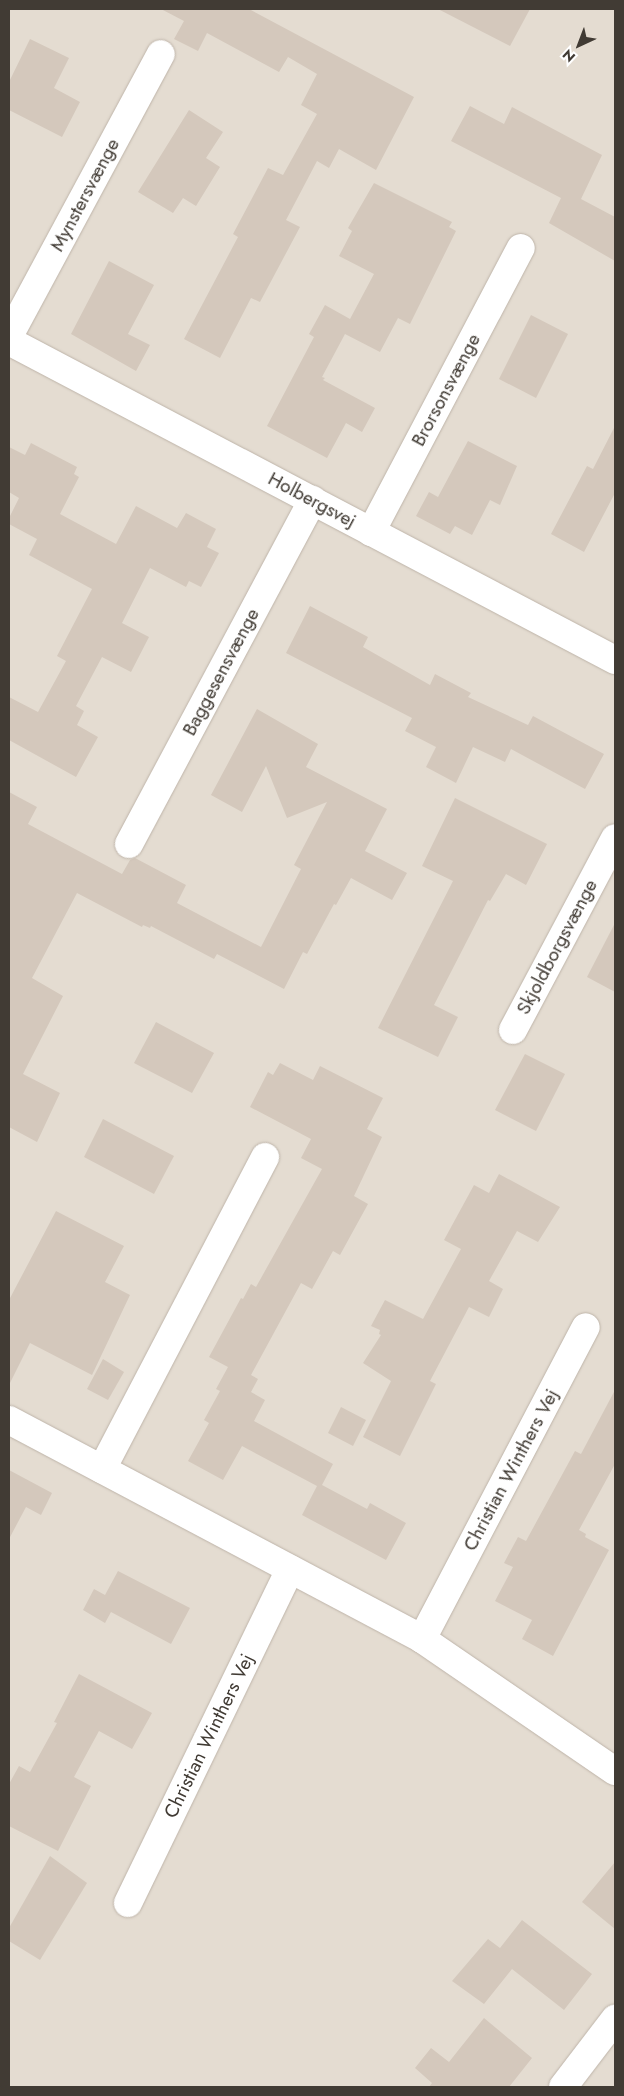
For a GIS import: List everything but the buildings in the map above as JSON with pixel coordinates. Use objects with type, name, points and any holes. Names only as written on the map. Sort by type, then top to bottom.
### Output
[{"type":"street","name":"Mynstersvænge","points":[[9,336],[161,54]]},
{"type":"street","name":"Brorsonsvænge","points":[[371,532],[521,248]]},
{"type":"street","name":"Holbergsvej","points":[[9,341],[615,660]]},
{"type":"street","name":"Baggesensvænge","points":[[129,844],[312,500]]},
{"type":"street","name":"Skjoldborgsvænge","points":[[514,1030],[615,838]]},
{"type":"street","points":[[102,1469],[265,1157]]},
{"type":"street","name":"Christian Winthers Vej","points":[[422,1639],[586,1327]]},
{"type":"street","points":[[9,1420],[422,1639],[615,1771]]},
{"type":"street","name":"Christian Winthers Vej","points":[[128,1903],[290,1569]]},
{"type":"street","points":[[563,2087],[615,2019]]},
{"type":"shaded area","points":[[9,9],[615,9],[615,2087],[9,2087]]}]
